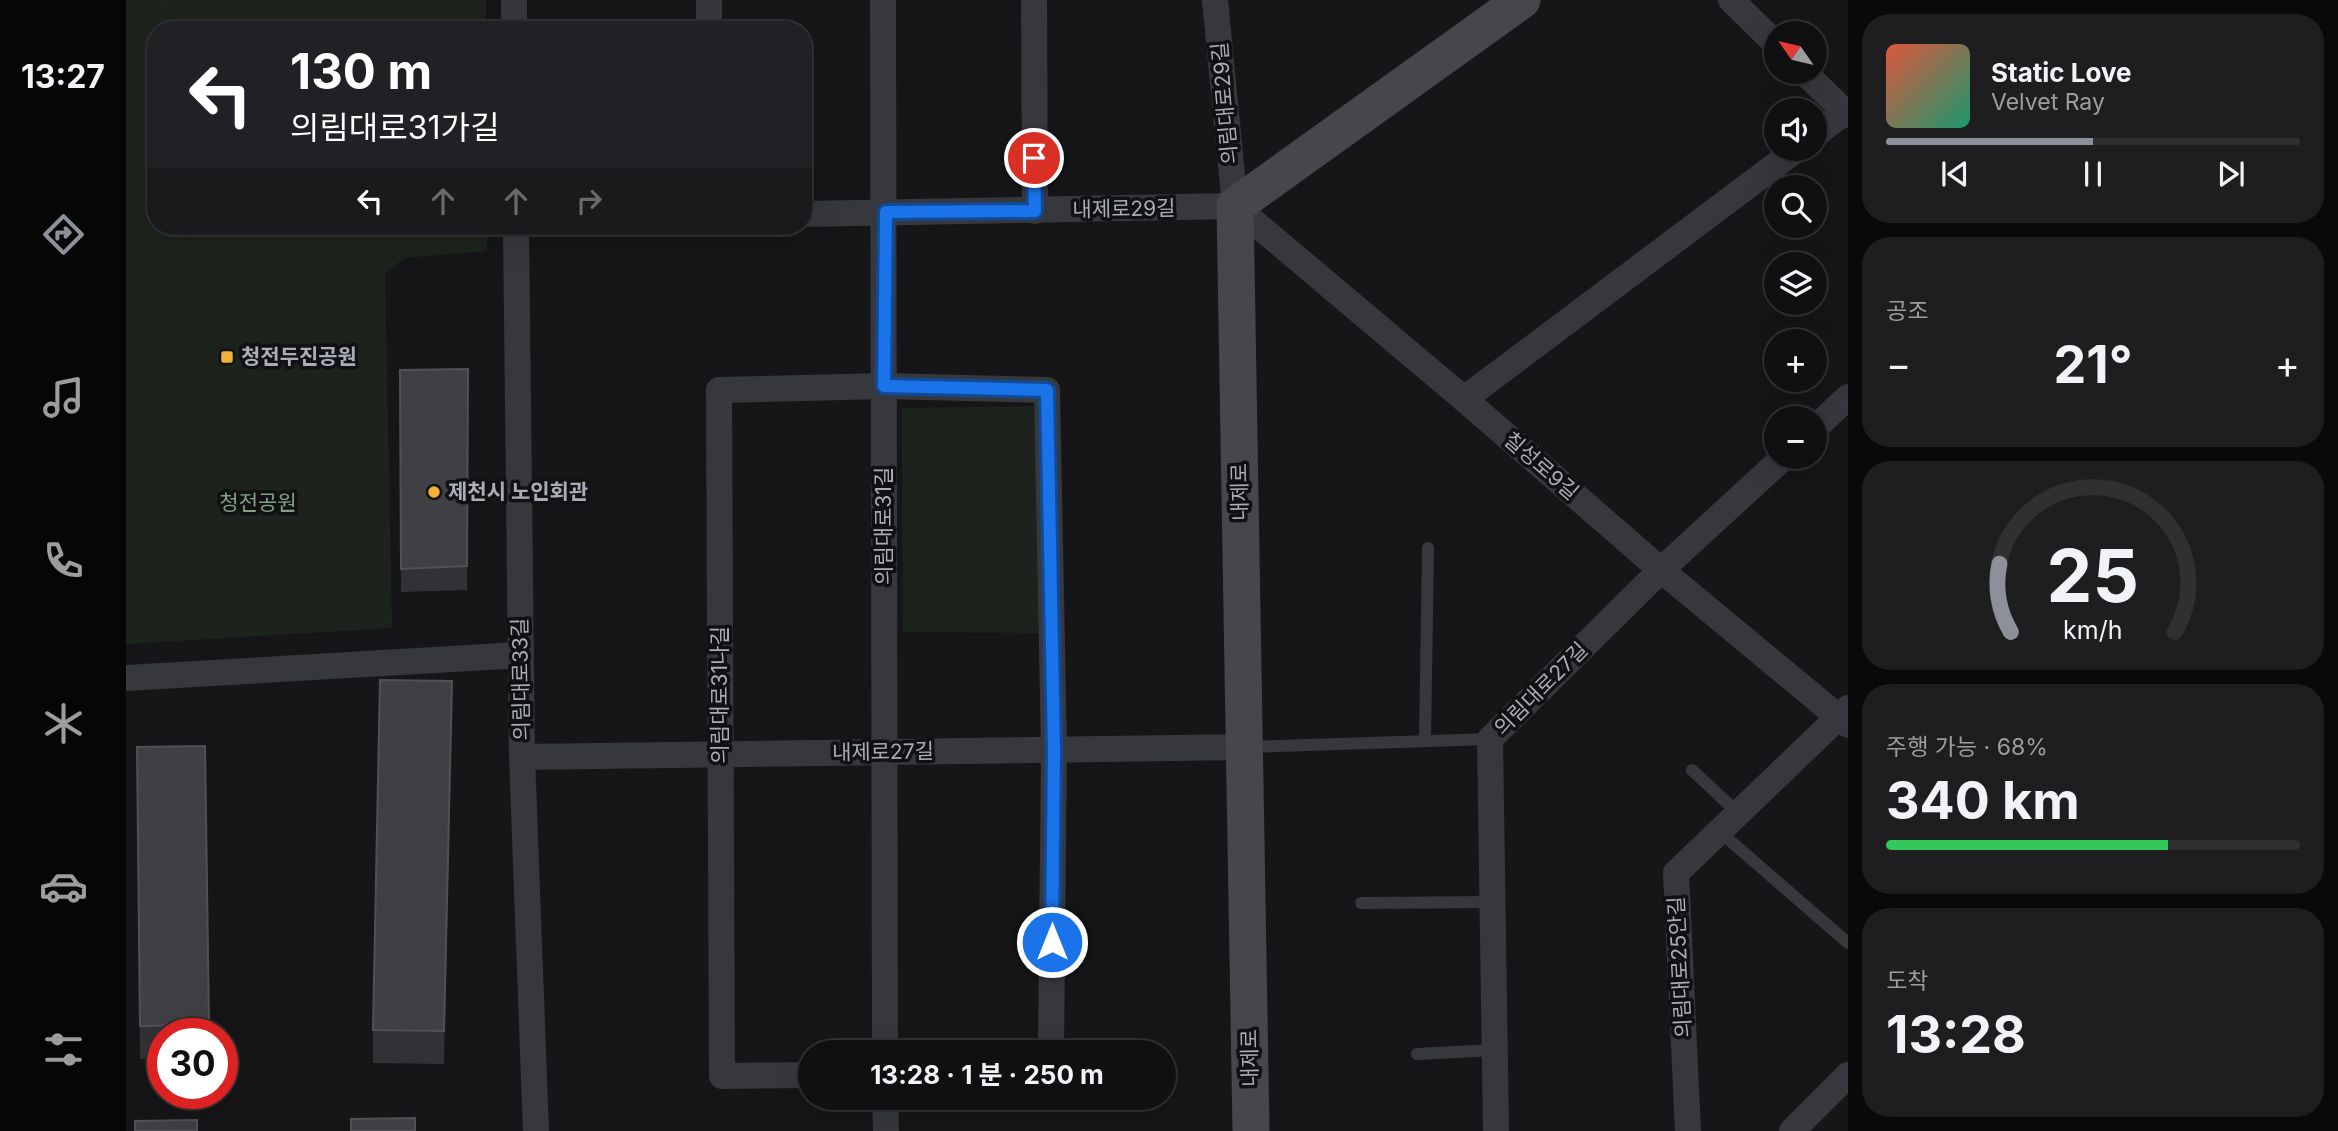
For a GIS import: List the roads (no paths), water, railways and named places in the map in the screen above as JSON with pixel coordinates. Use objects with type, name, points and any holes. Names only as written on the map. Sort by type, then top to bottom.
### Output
[{"type":"street","points":[[514,0],[514,21]]},
{"type":"street","points":[[709,0],[709,21]]},
{"type":"street","name":"의림대로31길","points":[[883,0],[886,212],[885,1040]]},
{"type":"street","points":[[1034,0],[1035,211]]},
{"type":"street","name":"의림대로29길","points":[[1215,0],[1235,206]]},
{"type":"street","points":[[1235,206],[1522,0]]},
{"type":"street","points":[[1731,0],[1764,32]]},
{"type":"street","points":[[1816,84],[1847,114],[1827,127]]},
{"type":"street","points":[[1464,399],[1781,161]]},
{"type":"street","name":"내제로29길","points":[[812,214],[1235,206]]},
{"type":"street","name":"칠성로9길","points":[[1235,206],[1661,570],[1845,717]]},
{"type":"street","name":"내제로","points":[[1235,206],[1251,1131]]},
{"type":"street","name":"의림대로33길","points":[[516,235],[522,757],[536,1131]]},
{"type":"street","points":[[884,386],[1047,390],[1054,749],[1051,1040]]},
{"type":"street","name":"의림대로31나길","points":[[798,1075],[722,1076],[719,390],[884,386]]},
{"type":"street","points":[[1827,417],[1848,397]]},
{"type":"street","name":"의림대로27길","points":[[1496,1131],[1490,739],[1661,570],[1771,469]]},
{"type":"street","points":[[126,678],[521,655]]},
{"type":"street","name":"의림대로25안길","points":[[1688,1131],[1676,873],[1728,822],[1845,717]]},
{"type":"street","name":"내제로27길","points":[[522,757],[1244,747]]},
{"type":"street","points":[[1793,1131],[1848,1075]]},
{"type":"street","points":[[886,1110],[886,1131]]},
{"type":"lane","points":[[1424,741],[1428,548]]},
{"type":"lane","points":[[1244,747],[1490,739]]},
{"type":"lane","points":[[1692,770],[1728,822],[1848,943]]},
{"type":"lane","points":[[1361,902],[1493,902]]},
{"type":"lane","points":[[1417,1054],[1495,1051]]},
{"type":"place","name":"청전두진공원","points":[[227,357]]},
{"type":"place","name":"제천시 노인회관","points":[[434,492]]},
{"type":"park label","name":"청전공원","points":[[258,503]]}]
